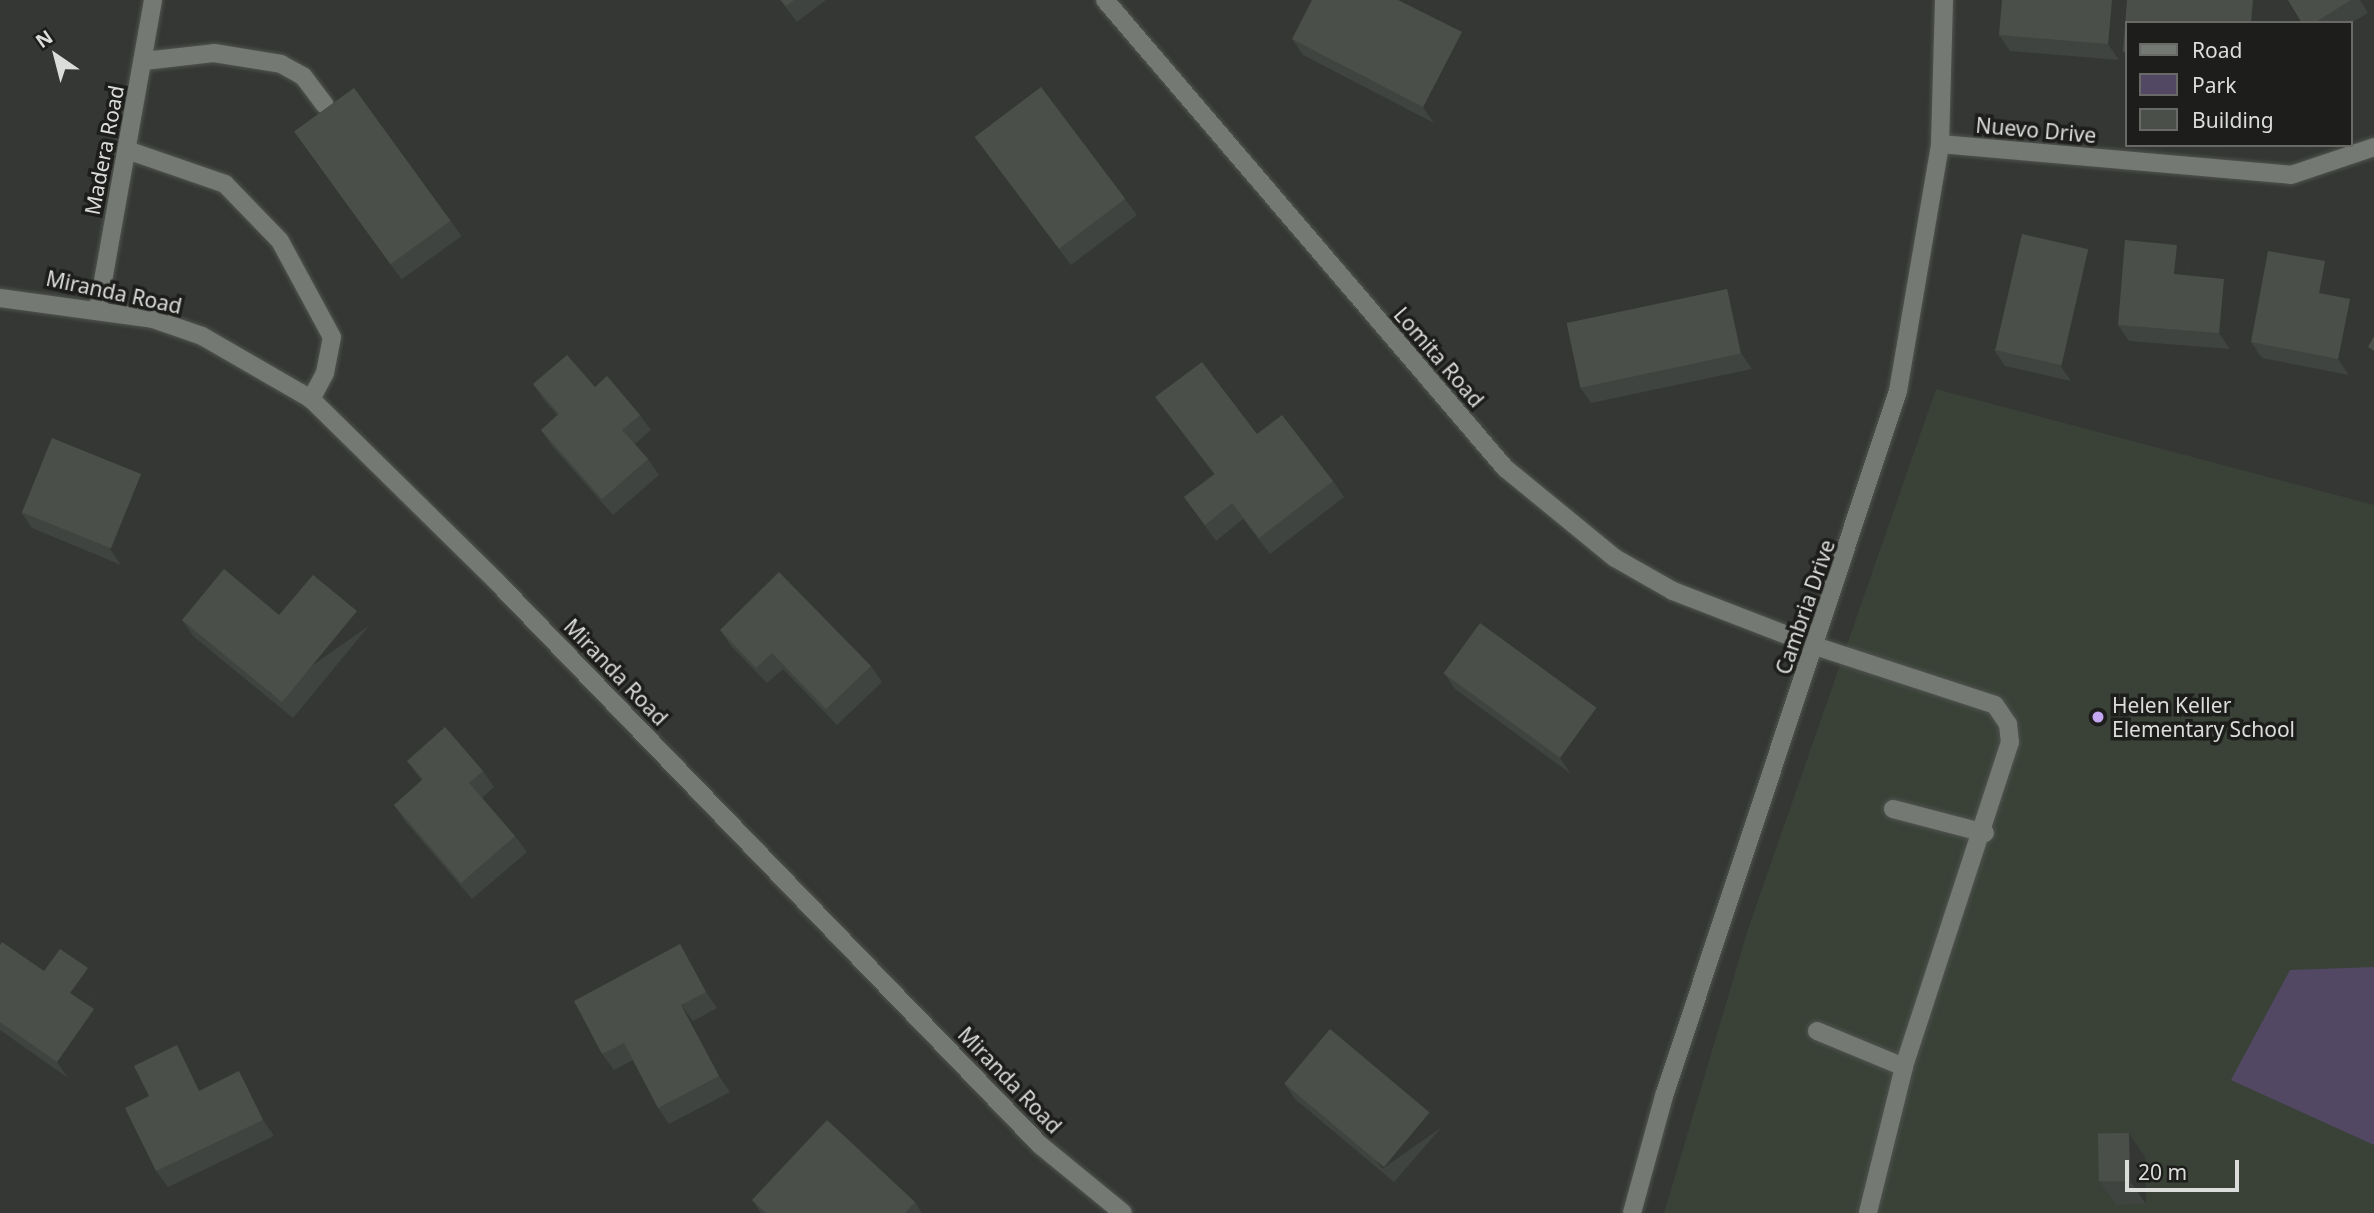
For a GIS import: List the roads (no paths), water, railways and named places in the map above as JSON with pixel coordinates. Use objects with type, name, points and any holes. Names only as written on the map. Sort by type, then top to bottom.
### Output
[{"type":"street","name":"Madera Road","points":[[97,309],[153,0]]},
{"type":"street","name":"Lomita Road","points":[[1105,0],[1505,468],[1615,558],[1673,591],[1815,646],[1995,705],[2008,724],[2010,742],[1985,833],[1904,1067],[1868,1213]]},
{"type":"street","name":"Cambria Drive","points":[[1632,1213],[1664,1096],[1898,391],[1940,144],[1944,0]]},
{"type":"street","points":[[144,61],[214,53],[281,64],[303,76],[325,105]]},
{"type":"street","name":"Nuevo Drive","points":[[1940,144],[2291,175],[2374,147]]},
{"type":"street","points":[[127,150],[225,184],[280,241],[332,337],[325,373],[311,399]]},
{"type":"street","name":"Miranda Road","points":[[0,298],[97,309],[202,335],[311,399],[496,581],[1040,1145],[1123,1213]]},
{"type":"street","points":[[1893,809],[1985,833]]},
{"type":"street","points":[[1817,1031],[1904,1067]]},
{"type":"place","name":"Helen Keller Elementary School","points":[[2098,717]]}]
